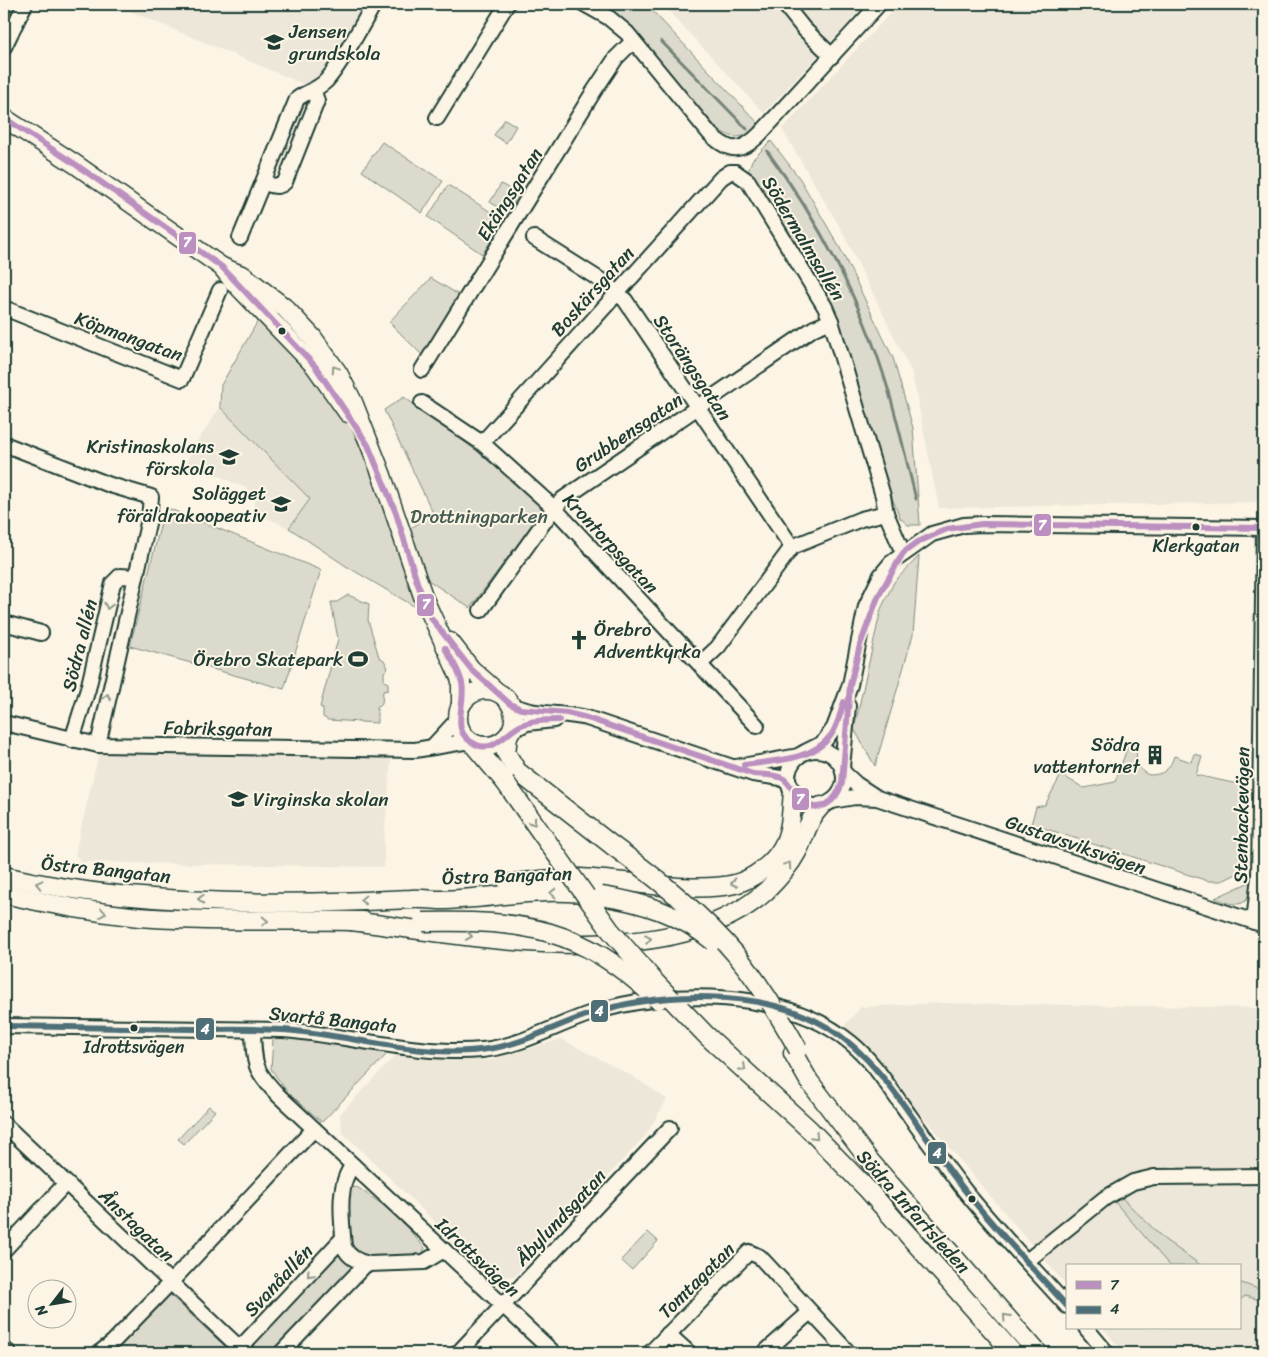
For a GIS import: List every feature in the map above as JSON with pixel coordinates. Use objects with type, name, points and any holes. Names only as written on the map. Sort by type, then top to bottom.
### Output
[{"type":"main road","points":[[4,118],[75,164],[222,267],[233,281],[315,366],[368,445],[393,505],[431,618],[461,680],[463,689],[459,712],[461,732],[505,782],[610,930],[655,982],[707,1036]]},
{"type":"main road","points":[[431,618],[471,668],[497,692],[516,706],[513,730],[506,753],[517,771],[676,895],[720,937],[756,981],[796,1051]]},
{"type":"main road","points":[[459,712],[475,692],[486,690],[497,692]]},
{"type":"main road","points":[[471,742],[490,746],[500,742],[513,730]]},
{"type":"main road","points":[[412,898],[556,878],[691,887],[735,884],[751,878],[771,862],[782,849],[791,825],[792,788]]},
{"type":"main road","points":[[351,921],[479,937],[557,944],[628,942],[684,931],[727,915],[767,890],[786,870],[797,852],[814,813],[827,803]]},
{"type":"main road","name":"Östra Bangatan","points":[[4,876],[72,889],[150,897],[294,902],[412,898],[440,900],[544,893],[601,896],[645,904],[704,934],[727,955],[749,982],[796,1051]]},
{"type":"main road","name":"Östra Bangatan","points":[[4,894],[52,905],[141,917],[270,921],[498,922],[538,928],[561,935],[601,954],[648,990],[683,1021],[707,1036]]},
{"type":"main road","name":"Södra Infartsleden","points":[[707,1036],[780,1102],[862,1184],[1013,1353]]},
{"type":"main road","name":"Södra Infartsleden","points":[[796,1051],[816,1078],[829,1106],[883,1175],[1038,1353]]},
{"type":"street","points":[[4,47],[25,4]]},
{"type":"street","points":[[240,238],[297,99],[304,94],[314,92],[327,80],[374,4]]},
{"type":"street","points":[[438,118],[508,4]]},
{"type":"street","points":[[584,4],[615,23],[633,41],[710,134],[724,146],[734,149],[747,146],[756,138],[879,4]]},
{"type":"street","points":[[784,4],[804,29],[832,56]]},
{"type":"street","name":"Ekängsgatan","points":[[422,370],[594,91],[616,58],[633,41]]},
{"type":"street","points":[[263,183],[275,187],[281,186],[285,182],[318,102],[314,92]]},
{"type":"street","name":"Södermalmsallén","points":[[734,149],[735,172],[748,181],[825,307],[831,321],[886,513],[903,553]]},
{"type":"street","name":"Boskärsgatan","points":[[482,443],[720,178],[730,172],[735,172]]},
{"type":"street","name":"Storängsgatan","points":[[534,238],[605,283],[625,300],[792,547]]},
{"type":"street","name":"Köpmangatan","points":[[4,308],[182,379],[220,290]]},
{"type":"street","name":"Grubbensgatan","points":[[481,610],[554,508],[563,499],[814,328],[831,321]]},
{"type":"street","name":"Krontorpsgatan","points":[[422,403],[482,443],[554,508],[757,726]]},
{"type":"street","name":"Södra allén","points":[[4,444],[110,485],[151,497],[149,519],[98,745]]},
{"type":"street","points":[[700,664],[718,647],[792,547],[861,519],[886,513]]},
{"type":"street","points":[[792,788],[789,771],[792,763],[803,754],[823,743],[830,736],[850,685],[862,635],[863,619],[873,590],[891,563],[932,534],[973,524],[1264,528]]},
{"type":"street","name":"Stenbackevägen","points":[[1259,924],[1264,528]]},
{"type":"street","name":"Södra allén","points":[[72,740],[88,689],[114,583],[120,576],[136,577]]},
{"type":"street","points":[[4,623],[41,633]]},
{"type":"street","points":[[516,706],[548,716],[595,722],[705,759],[736,767],[752,774],[781,778],[805,804],[827,803],[842,786],[850,685]]},
{"type":"street","points":[[434,745],[459,712]]},
{"type":"street","points":[[513,730],[548,716]]},
{"type":"street","name":"Fabriksgatan","points":[[4,722],[98,745],[415,750],[434,745],[471,742]]},
{"type":"street","points":[[736,767],[820,750],[828,752],[838,760],[842,770]]},
{"type":"street","name":"Gustavsviksvägen","points":[[842,770],[856,784],[877,798],[1259,924]]},
{"type":"street","name":"Gustavsviksvägen","points":[[827,803],[855,797],[877,798]]},
{"type":"street","name":"Svartå Bangata","points":[[4,1026],[324,1033],[439,1051],[462,1052],[508,1046],[591,1014],[650,1000],[699,998],[759,1004],[804,1015],[837,1033],[858,1050],[881,1075],[965,1190],[1066,1305]]},
{"type":"street","name":"Idrottsvägen","points":[[253,1030],[254,1058],[261,1077],[314,1129],[554,1353]]},
{"type":"street","name":"Ånstagatan","points":[[4,1124],[242,1351]]},
{"type":"street","name":"Åbylundsgatan","points":[[458,1353],[670,1128]]},
{"type":"street","points":[[99,1353],[112,1343],[170,1283],[314,1129]]},
{"type":"street","name":"Svanåallén","points":[[353,1165],[346,1173],[343,1185],[343,1238],[347,1254],[360,1263],[366,1264]]},
{"type":"street","points":[[1027,1261],[1104,1198],[1133,1182],[1154,1177],[1264,1176]]},
{"type":"street","points":[[4,1250],[66,1183]]},
{"type":"street","name":"Svanåallén","points":[[242,1351],[343,1238]]},
{"type":"street","points":[[282,1353],[366,1264],[424,1262],[444,1250]]},
{"type":"street","name":"Tomtagatan","points":[[650,1353],[749,1252],[760,1257],[810,1312]]},
{"type":"street","points":[[764,1353],[810,1312],[848,1353]]},
{"type":"street","points":[[1088,1330],[1107,1353]]},
{"type":"street","points":[[668,1334],[689,1353]]},
{"type":"street","points":[[4,1349],[9,1353]]},
{"type":"shaded area","name":"Jensen grundskola","points":[[113,4],[365,4],[322,81],[313,88]]},
{"type":"shaded area","points":[[662,4],[866,4],[764,113]]},
{"type":"shaded area","points":[[899,4],[1264,4],[1264,502],[939,508],[912,373],[841,229],[782,129]]},
{"type":"shaded area","name":"Kristinaskolans förskola","points":[[220,407],[310,499],[289,528],[258,514],[259,511],[252,508],[259,494],[201,468],[200,471],[185,466],[193,448]]},
{"type":"shaded area","name":"Virginska skolan","points":[[99,753],[296,754],[296,758],[391,758],[384,840],[384,867],[81,862],[75,854]]},
{"type":"shaded area","points":[[938,1003],[1264,1008],[1264,1353],[1124,1353],[1105,1330],[1240,1330],[1240,1264],[1066,1264],[1066,1285],[845,1025],[861,1007]]},
{"type":"shaded area","points":[[561,1039],[632,1076],[667,1099],[646,1135],[515,1276],[493,1278],[342,1132],[340,1114],[395,1056],[431,1060],[491,1060]]},
{"type":"green space","points":[[598,4],[646,4],[758,123],[749,132],[740,137],[730,136],[719,130]]},
{"type":"green space","points":[[505,119],[516,126],[506,143],[494,135]]},
{"type":"green space","points":[[771,141],[800,179],[841,250],[893,358],[913,428],[920,525],[908,525],[900,518],[881,470],[838,319],[748,173],[752,160]]},
{"type":"green space","points":[[382,142],[443,181],[422,213],[362,171]]},
{"type":"green space","points":[[501,184],[518,194],[507,213],[490,202]]},
{"type":"green space","points":[[448,185],[505,221],[482,254],[428,217]]},
{"type":"green space","points":[[431,278],[459,295],[422,355],[389,322]]},
{"type":"green space","name":"Drottningparken","points":[[259,319],[309,363],[350,425],[379,488],[417,608],[346,566],[289,528],[310,499],[220,407],[221,385]]},
{"type":"green space","name":"Drottningparken","points":[[404,397],[478,452],[544,509],[470,608],[425,578],[410,529],[433,513],[384,410]]},
{"type":"green space","points":[[165,507],[321,570],[284,689],[130,646]]},
{"type":"green space","points":[[919,556],[913,635],[875,766],[854,729],[881,609],[894,582]]},
{"type":"green space","name":"Örebro Skatepark","points":[[348,595],[369,604],[368,620],[379,657],[384,660],[388,668],[384,672],[384,681],[388,683],[388,690],[383,691],[382,703],[377,708],[377,723],[328,720],[323,717],[323,709],[320,707],[338,639],[331,602],[337,602]]},
{"type":"green space","points":[[1128,746],[1138,748],[1136,757],[1139,768],[1149,775],[1159,774],[1166,770],[1174,756],[1191,762],[1194,754],[1202,756],[1196,775],[1247,786],[1243,871],[1222,881],[1208,881],[1031,824],[1036,807],[1045,805],[1061,775],[1084,788],[1115,782]]},
{"type":"green space","points":[[1252,881],[1249,897],[1241,903],[1230,903],[1215,898]]},
{"type":"green space","points":[[279,1033],[383,1048],[387,1054],[322,1122],[288,1093],[271,1069],[273,1039]]},
{"type":"green space","points":[[209,1106],[215,1111],[184,1144],[178,1139]]},
{"type":"green space","points":[[357,1187],[393,1212],[425,1248],[422,1255],[363,1258],[345,1239],[348,1189]]},
{"type":"green space","points":[[1120,1196],[1165,1240],[1199,1264],[1168,1264],[1114,1201]]},
{"type":"green space","points":[[648,1232],[658,1241],[632,1270],[621,1260]]},
{"type":"green space","points":[[337,1249],[355,1268],[278,1353],[259,1353],[248,1343]]},
{"type":"green space","points":[[1240,1282],[1264,1291],[1264,1301],[1245,1296],[1240,1300]]},
{"type":"green space","points":[[168,1293],[232,1353],[110,1353]]},
{"type":"waterway","points":[[661,41],[747,129]]},
{"type":"waterway","points":[[767,151],[813,220],[852,293],[886,382],[916,499]]},
{"type":"transit line","name":"7","points":[[4,118],[75,164],[222,267],[315,366],[368,445],[396,513],[417,582],[431,618],[471,669],[510,704],[521,709],[567,713],[587,718],[753,774],[780,777],[786,781],[801,800],[814,807],[826,805],[831,801],[836,796],[842,783],[850,685],[860,645],[878,597],[903,553],[918,542],[947,529],[982,524],[1264,528]]},
{"type":"transit line","name":"7","points":[[445,648],[461,678],[463,692],[460,726],[468,740],[484,747],[490,746],[524,724],[537,721],[559,720]]},
{"type":"transit line","name":"7","points":[[744,765],[779,761],[814,750],[831,735],[837,724],[844,702]]},
{"type":"transit line","name":"4","points":[[4,1026],[272,1029],[309,1032],[414,1049],[467,1051],[507,1045],[590,1014],[618,1006],[647,1001],[710,997],[772,1005],[801,1014],[827,1027],[866,1058],[899,1098],[944,1163],[972,1199],[1066,1305]]},
{"type":"place","name":"Jensen grundskola","points":[[274,42]]},
{"type":"place","name":"Kristinaskolans förskola","points":[[229,457]]},
{"type":"place","name":"Solägget föräldrakoopeativ","points":[[281,504]]},
{"type":"place","name":"Klerkgatan","points":[[1196,527]]},
{"type":"place","name":"Örebro Adventkyrka","points":[[579,640]]},
{"type":"place","name":"Örebro Skatepark","points":[[358,659]]},
{"type":"place","name":"Södra vattentornet","points":[[1155,755]]},
{"type":"place","name":"Virginska skolan","points":[[238,799]]},
{"type":"place","name":"Idrottsvägen","points":[[134,1028]]}]
